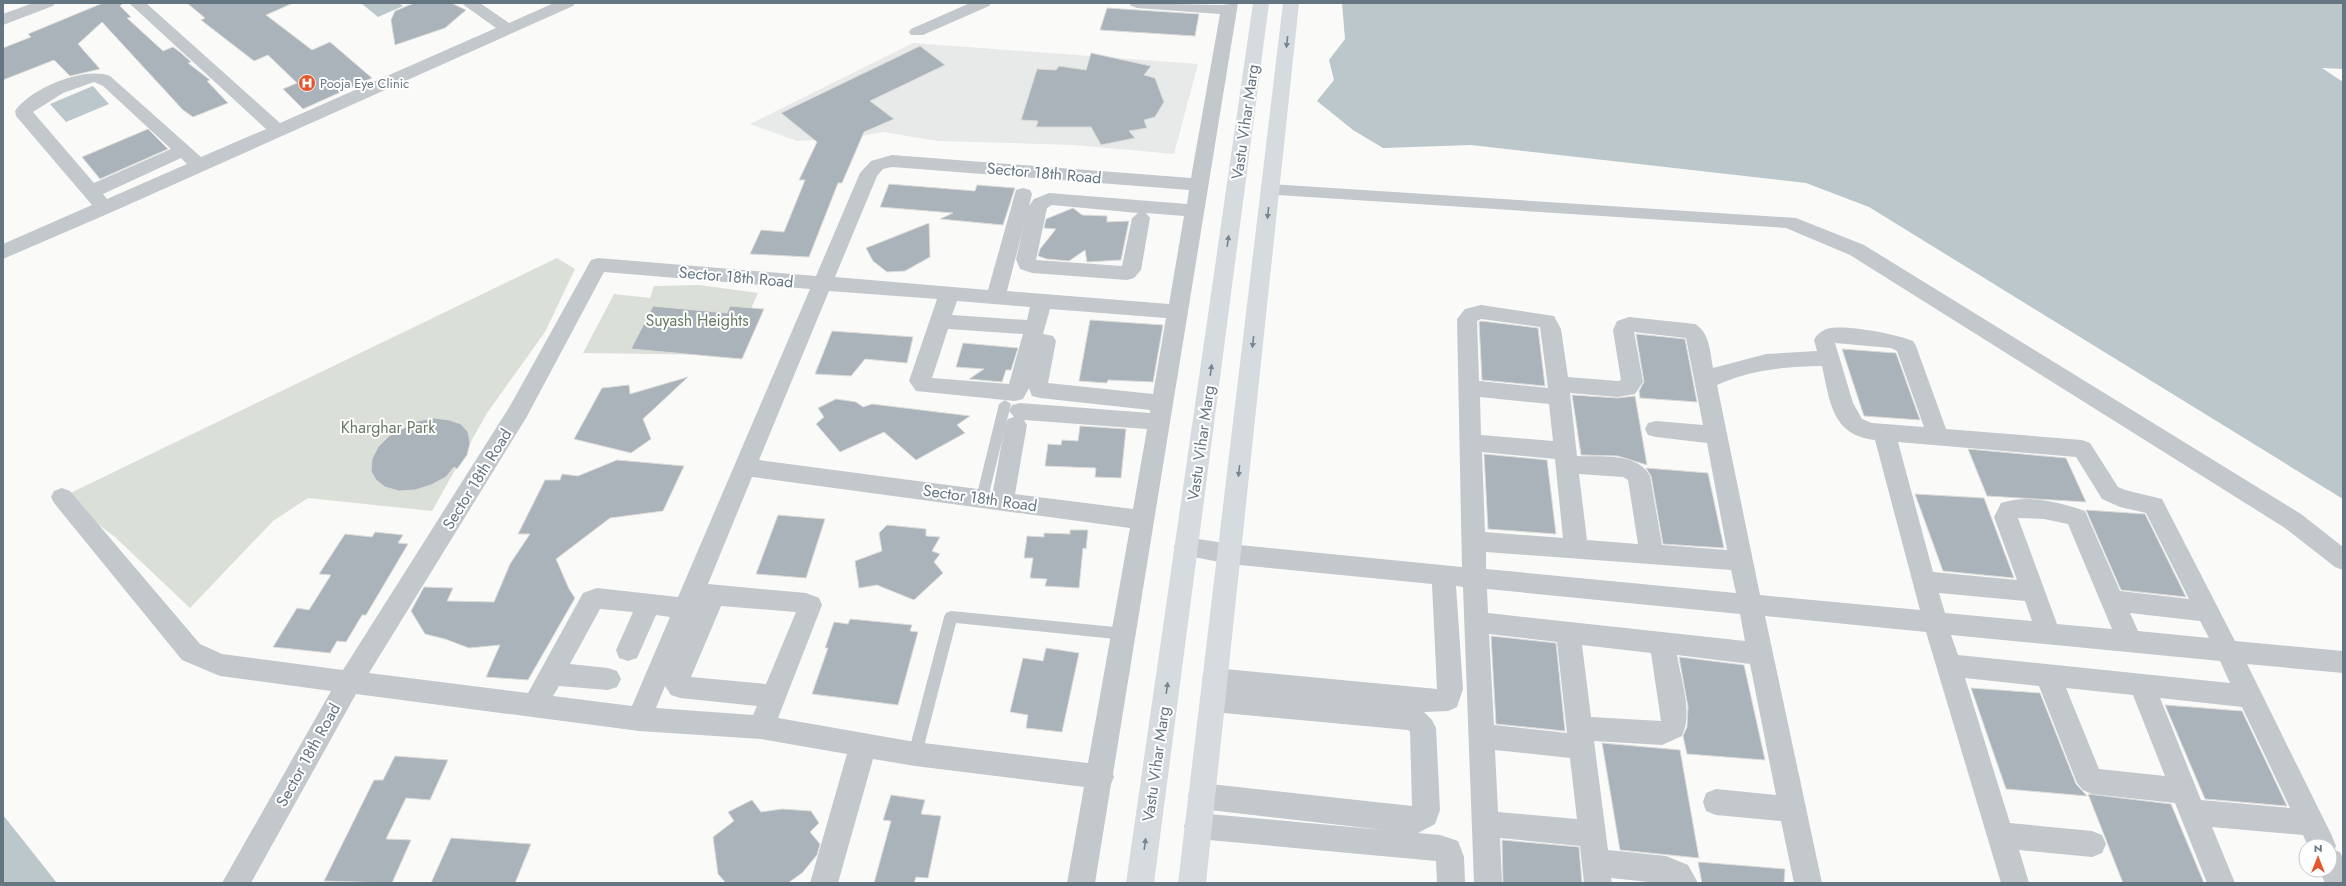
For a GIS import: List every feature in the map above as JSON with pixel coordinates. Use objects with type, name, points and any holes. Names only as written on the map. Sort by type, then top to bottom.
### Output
[{"type":"main road","name":"Vastu Vihar Marg","points":[[1140,883],[1261,3]]},
{"type":"main road","name":"Vastu Vihar Marg","points":[[1192,883],[1291,3]]},
{"type":"street","points":[[3,20],[47,3]]},
{"type":"street","points":[[137,3],[278,132]]},
{"type":"street","points":[[469,3],[507,29]]},
{"type":"street","points":[[3,252],[278,132],[567,3]]},
{"type":"street","points":[[917,32],[983,3]]},
{"type":"street","points":[[1081,883],[1101,777],[1144,520],[1159,412],[1178,312],[1230,7],[1137,3]]},
{"type":"street","points":[[105,208],[25,116],[24,111],[29,105],[40,98],[85,79],[101,78],[109,82],[200,166]]},
{"type":"street","points":[[91,192],[183,150]]},
{"type":"street","name":"Sector 18th Road","points":[[639,719],[697,598],[745,467],[869,173],[877,165],[892,161],[1200,185]]},
{"type":"street","points":[[1270,190],[1789,222],[1857,250],[2293,520],[2343,560]]},
{"type":"street","points":[[996,298],[1022,194]]},
{"type":"street","points":[[1141,218],[1132,265],[1127,273],[1032,266],[1027,264],[1026,259],[1038,207],[1044,201],[1049,199],[1195,212]]},
{"type":"street","name":"Sector 18th Road","points":[[236,883],[349,682],[518,412],[598,265],[1178,312]]},
{"type":"street","points":[[949,294],[920,381],[922,384],[1011,394],[1015,393],[1019,387],[1035,328],[1049,302]]},
{"type":"street","points":[[1049,302],[1037,381],[1040,390],[1159,412]]},
{"type":"street","points":[[1488,883],[1476,622],[1476,578],[1470,442],[1467,319],[1472,314],[1481,312],[1538,318],[1547,321],[1551,328],[1576,549]]},
{"type":"street","points":[[940,321],[1035,328]]},
{"type":"street","points":[[1469,388],[1559,391],[1628,388],[1632,382],[1623,330],[1624,326],[1629,324],[1688,328],[1696,334],[1741,562],[1808,883]]},
{"type":"street","points":[[1938,436],[1906,346],[1893,340],[1832,335],[1824,340],[1847,416],[1854,425],[1866,430],[1884,432],[2082,449],[2090,456],[2102,483],[2111,494],[2154,506],[2228,651],[2317,835]]},
{"type":"street","points":[[1705,381],[1728,369],[1771,359],[1830,358]]},
{"type":"street","points":[[992,500],[1013,413],[1159,412]]},
{"type":"street","points":[[1656,429],[1716,435]]},
{"type":"street","points":[[1884,432],[1935,622],[2015,883]]},
{"type":"street","points":[[1470,442],[1628,468],[1639,476],[1652,555]]},
{"type":"street","name":"Sector 18th Road","points":[[745,467],[1144,520]]},
{"type":"street","points":[[62,497],[192,652],[220,665],[639,719],[761,727],[915,754],[1101,777]]},
{"type":"street","points":[[2049,634],[2006,517],[2009,510],[2018,509],[2066,513],[2078,518],[2130,642]]},
{"type":"street","points":[[1474,541],[1741,562]]},
{"type":"street","points":[[1186,547],[1230,554],[2343,662]]},
{"type":"street","points":[[1214,689],[1432,701],[1448,699],[1450,689],[1443,574]]},
{"type":"street","points":[[1924,581],[2034,592]]},
{"type":"street","points":[[535,705],[592,600],[597,598],[649,604],[697,598],[806,603],[810,605],[810,608],[761,727]]},
{"type":"street","points":[[697,598],[676,682],[680,687],[773,696]]},
{"type":"street","points":[[2113,601],[2208,611]]},
{"type":"street","points":[[628,650],[649,604]]},
{"type":"street","points":[[1476,622],[1760,654]]},
{"type":"street","points":[[1568,632],[1597,873],[1666,870],[1678,875],[1684,883]]},
{"type":"street","points":[[1481,736],[1581,738],[1662,734],[1673,728],[1674,716],[1662,643]]},
{"type":"street","points":[[1948,665],[2250,696]]},
{"type":"street","points":[[552,674],[608,679]]},
{"type":"street","points":[[2048,675],[2086,774],[2092,781],[2188,802],[2317,835]]},
{"type":"street","points":[[2142,685],[2221,883]]},
{"type":"street","points":[[1201,796],[1416,820],[1425,815],[1426,810],[1423,728],[1417,720],[1214,689]]},
{"type":"street","points":[[824,883],[863,746]]},
{"type":"street","points":[[1716,802],[1792,809]]},
{"type":"street","points":[[1486,824],[1592,834]]},
{"type":"street","points":[[1198,826],[1440,848],[1448,851],[1450,857],[1451,883]]},
{"type":"street","points":[[2000,835],[2092,844]]},
{"type":"lane","points":[[915,754],[951,617],[1125,634]]},
{"type":"shaded area","points":[[361,3],[399,3],[403,6],[378,17]]},
{"type":"shaded area","points":[[1342,3],[2343,3],[2343,69],[2322,68],[2343,82],[2343,499],[1869,207],[1806,183],[1471,145],[1383,148],[1353,130],[1317,101],[1334,80],[1329,60],[1345,39]]},
{"type":"shaded area","points":[[913,43],[1198,64],[1174,154],[1074,145],[937,141],[883,132],[845,139],[797,141],[750,124]]},
{"type":"shaded area","points":[[93,86],[109,104],[66,122],[50,104]]},
{"type":"shaded area","points":[[3,815],[57,883],[3,883]]},
{"type":"green space","name":"Kharghar Park","points":[[557,258],[575,269],[545,332],[487,413],[432,511],[308,498],[273,521],[190,608],[115,537],[62,497]]},
{"type":"green space","name":"Suyash Heights","points":[[699,285],[758,293],[730,355],[583,353],[614,294],[650,298],[654,286]]},
{"type":"building","points":[[103,3],[123,3],[120,6],[131,17],[127,18],[163,51],[173,47],[181,53],[191,62],[188,63],[210,80],[207,81],[228,103],[193,117],[183,110],[102,22],[78,44],[100,69],[70,76],[54,60],[3,80],[3,48],[31,37],[28,34]]},
{"type":"building","points":[[187,3],[293,3],[266,15],[312,50],[330,42],[372,78],[303,109],[283,89],[297,83],[268,55],[254,61],[201,20],[205,18]]},
{"type":"building","points":[[414,3],[451,3],[466,10],[445,28],[395,45],[391,20],[395,11]]},
{"type":"building","points":[[1107,8],[1199,14],[1195,36],[1100,30]]},
{"type":"building","points":[[920,46],[945,65],[870,101],[894,119],[864,132],[842,183],[838,183],[809,257],[750,254],[761,230],[784,232],[805,180],[799,180],[817,142],[781,113]]},
{"type":"building","points":[[1091,53],[1151,66],[1144,75],[1155,78],[1164,102],[1155,117],[1144,120],[1147,128],[1129,131],[1135,138],[1101,145],[1091,127],[1036,127],[1038,121],[1021,120],[1037,69],[1056,70],[1059,66],[1086,70]]},
{"type":"building","points":[[148,129],[168,149],[100,179],[82,157]]},
{"type":"building","points":[[889,184],[975,191],[977,185],[1015,188],[1003,225],[940,219],[953,213],[880,207]]},
{"type":"building","points":[[1073,208],[1082,215],[1107,216],[1107,222],[1129,221],[1121,260],[1087,262],[1085,250],[1069,261],[1047,259],[1038,256],[1040,249],[1056,229],[1044,228],[1046,219]]},
{"type":"building","points":[[929,223],[930,257],[905,271],[887,272],[873,261],[866,248]]},
{"type":"building","name":"Suyash Heights","points":[[653,306],[727,313],[730,306],[764,309],[742,359],[631,349]]},
{"type":"building","points":[[1090,320],[1163,325],[1153,382],[1108,380],[1107,383],[1079,381]]},
{"type":"building","points":[[1479,322],[1538,328],[1545,386],[1482,380]]},
{"type":"building","points":[[832,331],[913,337],[907,363],[865,359],[851,376],[815,374]]},
{"type":"building","points":[[1636,334],[1685,339],[1697,402],[1640,398],[1639,391],[1644,382]]},
{"type":"building","points":[[963,343],[1018,348],[1011,370],[1006,370],[1002,382],[969,379],[984,369],[956,367]]},
{"type":"building","points":[[1842,349],[1896,353],[1920,420],[1864,416]]},
{"type":"building","points":[[688,377],[643,419],[651,439],[631,453],[574,439],[602,388],[629,385],[630,394]]},
{"type":"building","points":[[1572,395],[1618,398],[1635,396],[1647,465],[1618,456],[1581,455]]},
{"type":"building","points":[[836,399],[856,402],[863,407],[872,404],[970,416],[957,425],[965,433],[916,460],[884,432],[840,452],[816,424],[824,417],[818,408]]},
{"type":"building","points":[[434,418],[449,420],[461,424],[468,432],[470,443],[467,455],[457,469],[454,467],[446,477],[431,485],[415,490],[399,491],[385,487],[376,480],[371,471],[372,459],[378,447],[389,436],[418,421]]},
{"type":"building","points":[[1080,426],[1126,429],[1121,478],[1095,477],[1096,468],[1045,466],[1048,444],[1061,445],[1062,440],[1078,441]]},
{"type":"building","points":[[1968,449],[2066,458],[2086,502],[1987,496]]},
{"type":"building","points":[[1484,454],[1547,460],[1556,534],[1488,529]]},
{"type":"building","points":[[617,460],[684,466],[663,511],[610,518],[556,559],[569,589],[575,598],[528,680],[486,677],[500,645],[469,648],[445,639],[425,634],[411,611],[424,587],[453,588],[447,601],[494,602],[510,564],[530,534],[518,534],[545,480],[560,480],[562,474],[578,476]]},
{"type":"building","points":[[1646,468],[1708,473],[1724,548],[1663,544],[1651,476]]},
{"type":"building","points":[[1915,494],[1984,498],[2014,578],[1943,571]]},
{"type":"building","points":[[2086,510],[2145,514],[2186,597],[2121,590]]},
{"type":"building","points":[[778,515],[825,519],[806,578],[756,574]]},
{"type":"building","points":[[887,525],[926,529],[926,536],[940,537],[932,551],[940,554],[934,562],[943,573],[914,600],[877,585],[859,588],[855,561],[882,551],[879,533]]},
{"type":"building","points":[[1070,530],[1088,530],[1086,549],[1083,548],[1079,588],[1045,586],[1047,579],[1030,578],[1033,558],[1024,558],[1027,536],[1044,537],[1044,533],[1070,534]]},
{"type":"building","points":[[375,532],[403,535],[398,543],[408,544],[366,615],[362,615],[346,642],[337,641],[330,653],[273,647],[297,608],[309,610],[331,575],[319,574],[345,534],[372,537]]},
{"type":"building","points":[[850,619],[912,625],[910,631],[918,632],[898,705],[812,694],[828,648],[825,648],[834,622],[848,624]]},
{"type":"building","points":[[1491,636],[1556,643],[1565,731],[1496,724]]},
{"type":"building","points":[[1046,648],[1079,653],[1062,732],[1026,728],[1028,715],[1010,712],[1023,658],[1043,661]]},
{"type":"building","points":[[1679,657],[1744,665],[1765,760],[1687,754],[1683,736],[1687,727],[1688,707]]},
{"type":"building","points":[[1971,688],[2040,693],[2076,784],[2087,796],[2006,789]]},
{"type":"building","points":[[2165,705],[2242,711],[2287,806],[2205,799]]},
{"type":"building","points":[[1602,743],[1680,750],[1699,858],[1620,850]]},
{"type":"building","points":[[395,756],[448,760],[430,800],[406,798],[386,839],[411,840],[392,883],[324,881],[374,780],[383,780]]},
{"type":"building","points":[[2088,794],[2171,804],[2204,883],[2123,883]]},
{"type":"building","points":[[891,795],[925,800],[921,814],[941,816],[928,878],[916,877],[914,883],[874,883],[891,821],[883,820]]},
{"type":"building","points":[[752,800],[761,812],[782,809],[811,811],[819,823],[810,832],[820,844],[817,855],[802,873],[788,883],[726,883],[718,874],[713,837],[734,821],[728,812]]},
{"type":"building","points":[[451,838],[531,844],[515,883],[431,883]]},
{"type":"building","points":[[1502,840],[1579,847],[1582,883],[1503,883]]},
{"type":"building","points":[[1698,862],[1785,869],[1784,883],[1702,883]]},
{"type":"place","name":"Pooja Eye Clinic","points":[[307,83]]}]
